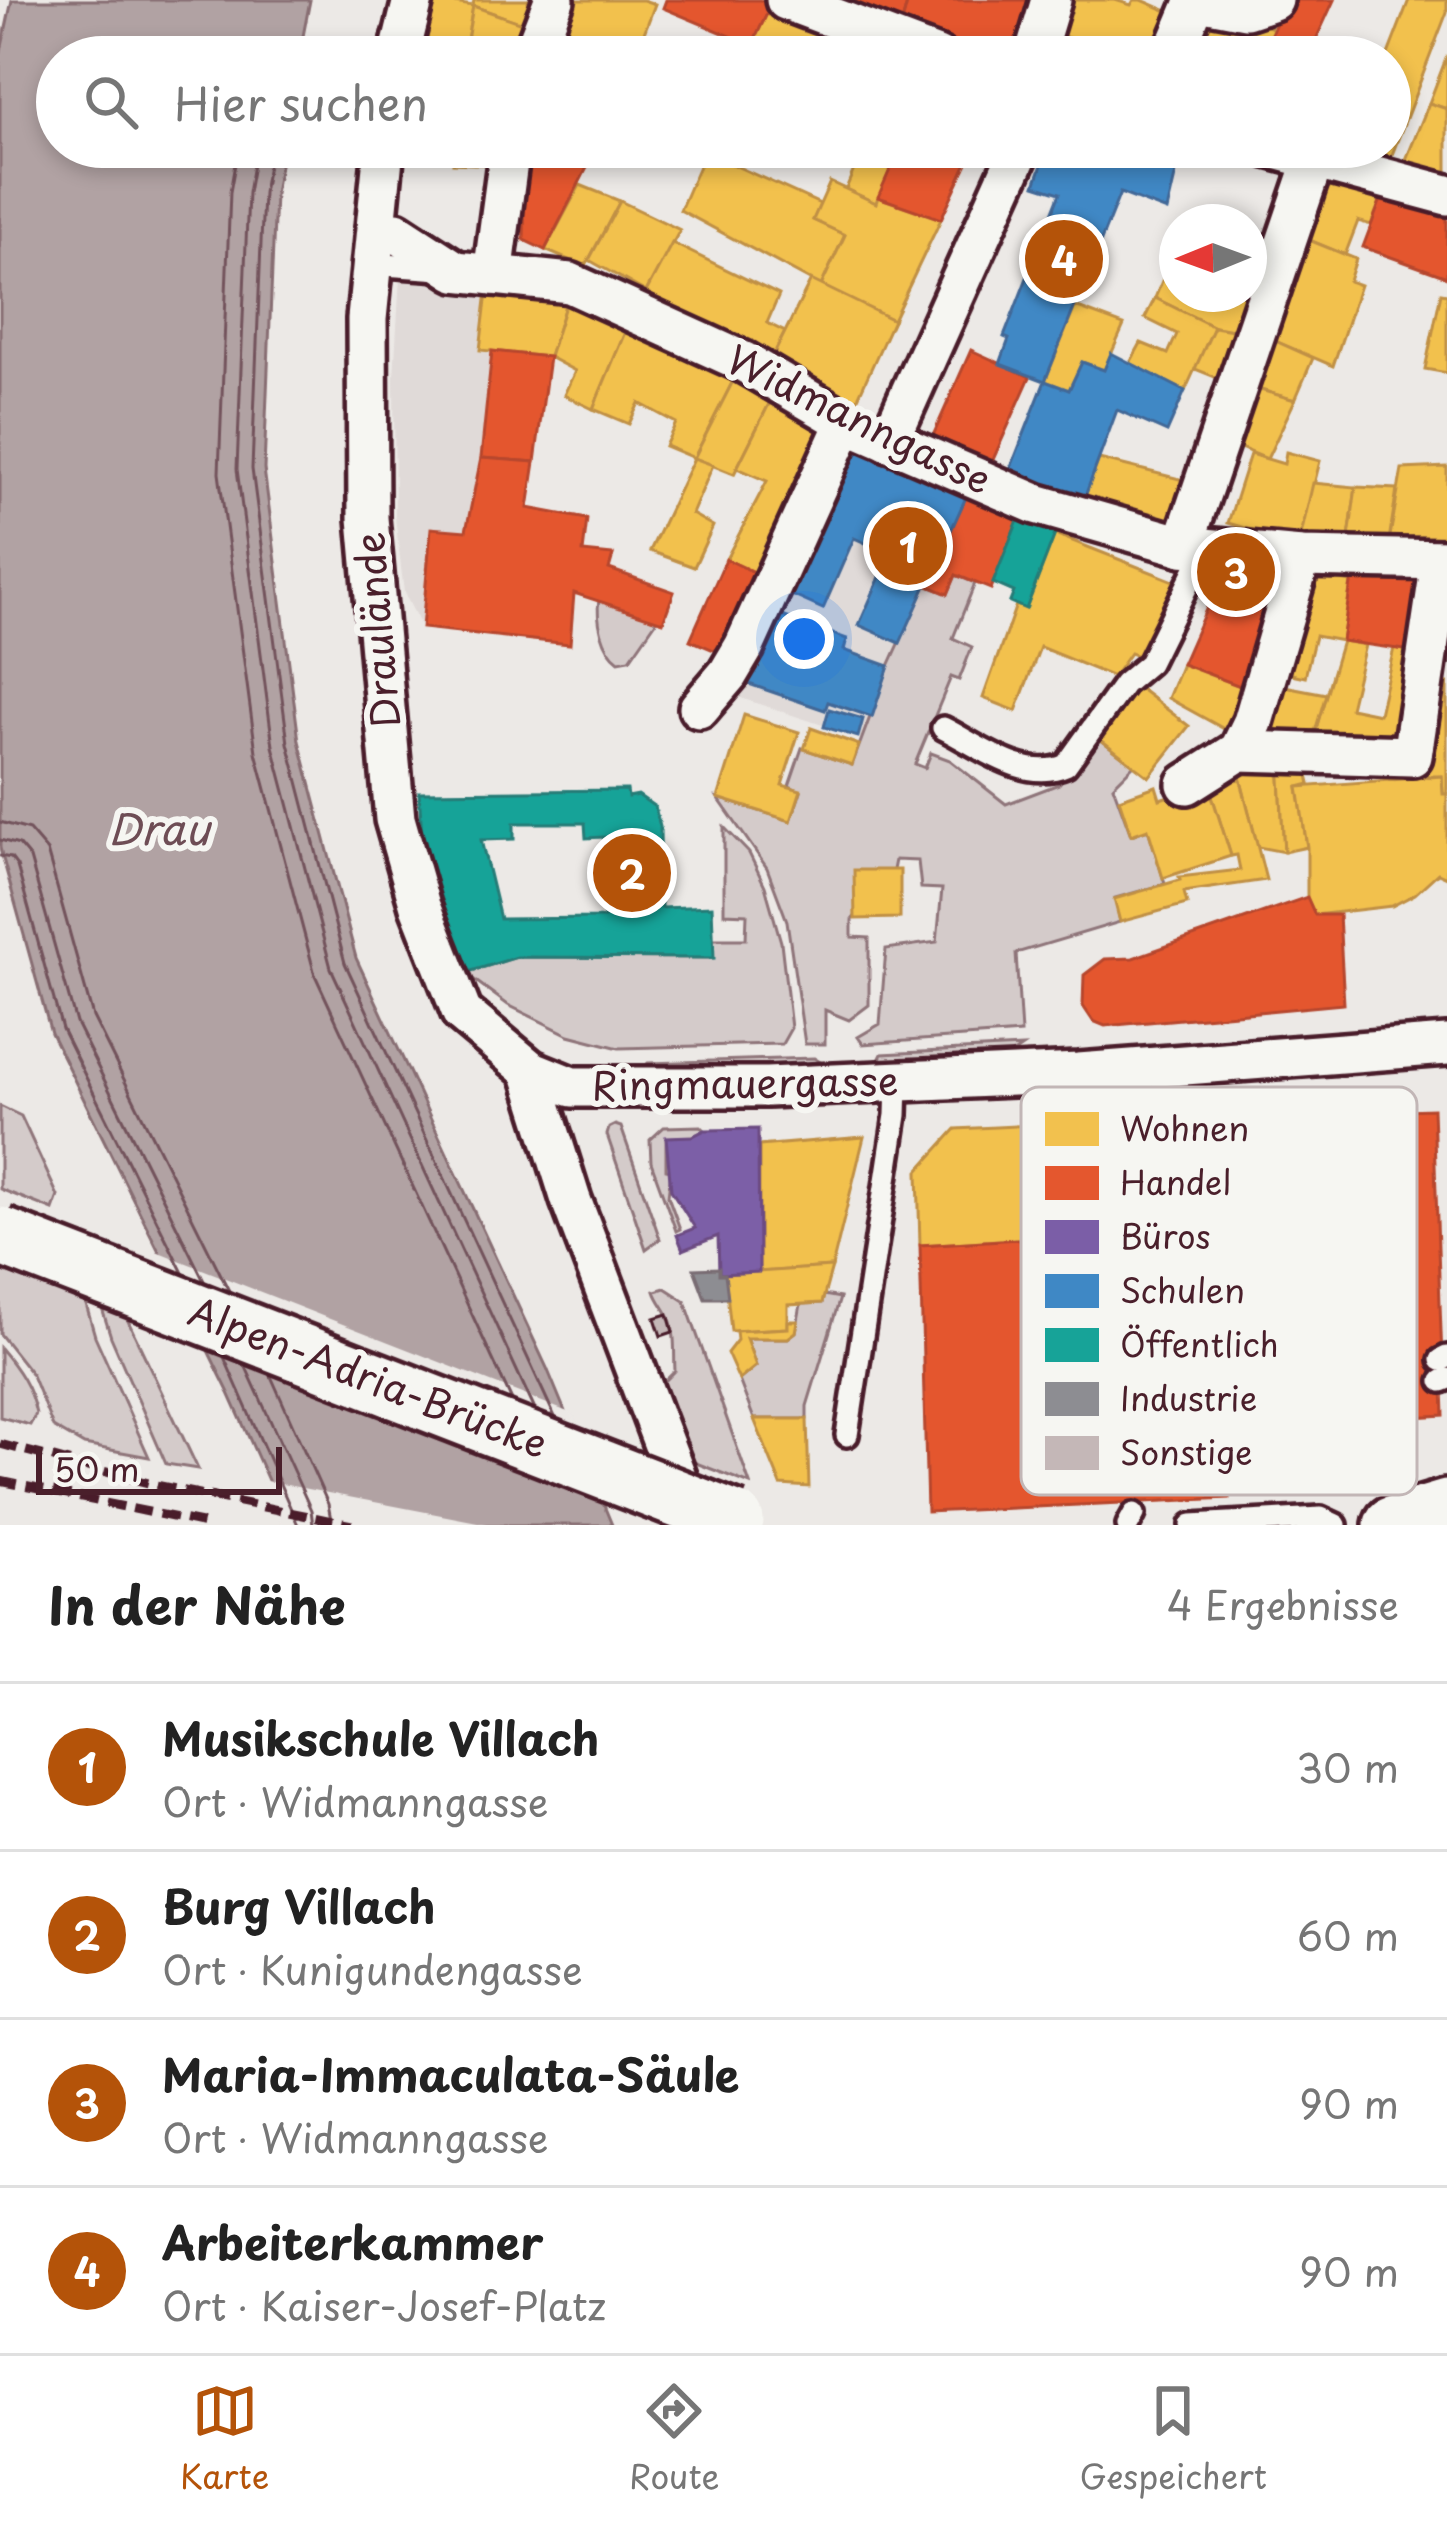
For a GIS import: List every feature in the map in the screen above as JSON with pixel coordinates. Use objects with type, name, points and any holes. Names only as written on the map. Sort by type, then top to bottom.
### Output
[{"type":"main road","name":"Alpen-Adria-Brücke","points":[[0,1236],[726,1524]]},
{"type":"main road","points":[[1393,1525],[1447,1509]]},
{"type":"street","points":[[404,36],[413,0]]},
{"type":"street","points":[[540,36],[554,0]]},
{"type":"street","points":[[786,0],[881,36]]},
{"type":"street","points":[[1040,36],[1051,0]]},
{"type":"street","points":[[1181,36],[1197,0],[1246,9],[1274,0]]},
{"type":"street","name":"Draulände","points":[[381,168],[370,264],[368,518],[395,818],[420,906],[462,1012],[530,1070]]},
{"type":"street","points":[[397,232],[474,273],[504,168]]},
{"type":"street","points":[[889,441],[1012,168]]},
{"type":"street","points":[[1194,547],[1312,168]]},
{"type":"street","points":[[1344,168],[1447,195]]},
{"type":"street","name":"Widmanngasse","points":[[474,273],[570,284],[744,362],[846,422],[1036,505],[1194,547],[1301,557],[1444,561]]},
{"type":"street","points":[[698,708],[728,674],[744,646],[846,422]]},
{"type":"street","points":[[1239,752],[1253,722],[1301,557]]},
{"type":"street","points":[[1187,784],[1239,752],[1412,756],[1444,561]]},
{"type":"street","name":"Ringmauergasse","points":[[530,1070],[572,1087],[632,1089],[897,1082],[1447,1045]]},
{"type":"street","name":"Ringmauergasse","points":[[530,1070],[587,1244],[726,1524]]},
{"type":"lane","points":[[370,264],[474,273]]},
{"type":"lane","points":[[943,728],[1029,770],[1066,765],[1124,684],[1149,663],[1194,547]]},
{"type":"lane","points":[[847,1435],[897,1082]]},
{"type":"lane","points":[[1186,1521],[1321,1518],[1336,1525]]},
{"type":"shaded area","points":[[400,276],[488,283],[480,349],[492,351],[481,458],[466,531],[431,528],[422,628],[404,593],[395,516],[394,377]]},
{"type":"shaded area","points":[[841,441],[966,497],[889,666],[862,738],[738,697]]},
{"type":"shaded area","points":[[956,575],[975,583],[953,638],[972,647],[959,680],[951,677],[915,764],[925,768],[931,753],[950,760],[1006,804],[1059,784],[1096,736],[1134,765],[1113,786],[1131,835],[1148,829],[1165,884],[1115,898],[1120,922],[1016,953],[1021,1033],[863,1044],[858,1037],[880,1024],[886,949],[937,942],[942,889],[921,888],[918,861],[895,860],[893,870],[852,920],[852,937],[869,938],[869,1005],[849,1020],[825,1010],[825,1044],[805,1044],[787,921],[767,868],[718,798],[791,821],[801,791],[789,786],[802,748],[852,765],[926,585],[948,594]]},
{"type":"shaded area","points":[[599,598],[657,620],[630,659],[619,661],[608,649]]},
{"type":"shaded area","points":[[724,827],[749,853],[765,886],[781,942],[791,1028],[782,1044],[619,1048],[569,1035],[508,1005],[465,973],[517,957],[713,958],[713,939],[746,939],[747,914],[724,913]]},
{"type":"shaded area","points":[[1022,1047],[1003,1060],[883,1066],[879,1060],[882,1054]]},
{"type":"shaded area","points":[[814,1058],[822,1063],[817,1069],[643,1068],[648,1063]]},
{"type":"shaded area","points":[[0,1106],[21,1116],[58,1196],[53,1210],[0,1189]]},
{"type":"shaded area","points":[[615,1125],[621,1127],[660,1239],[646,1249],[607,1135]]},
{"type":"shaded area","points":[[701,1126],[705,1130],[693,1136],[666,1138],[666,1169],[671,1170],[668,1196],[680,1229],[676,1231],[651,1162],[650,1140],[664,1127]]},
{"type":"shaded area","points":[[0,1260],[82,1291],[95,1336],[149,1457],[84,1445],[53,1427],[31,1373],[0,1334]]},
{"type":"shaded area","points":[[665,1288],[685,1301],[750,1484],[678,1456],[658,1388],[675,1371],[672,1325],[655,1291]]},
{"type":"shaded area","points":[[824,1295],[840,1298],[807,1419],[754,1419],[739,1380],[756,1366],[746,1338],[788,1338],[796,1332],[801,1304],[822,1303]]},
{"type":"shaded area","points":[[99,1299],[121,1306],[198,1469],[166,1464]]},
{"type":"shaded area","points":[[0,1348],[31,1396],[36,1414],[30,1425],[0,1417]]},
{"type":"water","name":"Drau","points":[[12,0],[310,0],[303,36],[36,36],[36,168],[279,168],[264,469],[299,741],[356,958],[547,1368],[612,1525],[288,1525],[229,1393],[51,1033],[0,848],[0,56]]},
{"type":"pier","points":[[151,1249],[573,1414],[607,1497],[193,1334]]},
{"type":"pier","points":[[261,1480],[493,1525],[282,1525]]},
{"type":"building: Wohnen","points":[[435,0],[473,6],[468,36],[427,36]]},
{"type":"building: Wohnen","points":[[474,0],[535,0],[525,24],[473,6]]},
{"type":"building: Wohnen","points":[[573,0],[655,4],[643,36],[562,32]]},
{"type":"building: Wohnen","points":[[1059,0],[1115,0],[1131,5],[1142,0],[1179,16],[1172,36],[1063,36],[1048,31]]},
{"type":"building: Wohnen","points":[[1409,0],[1447,0],[1447,12],[1411,105],[1411,36],[1395,36]]},
{"type":"building: Wohnen","points":[[771,5],[846,36],[756,36]]},
{"type":"building: Wohnen","points":[[473,6],[525,24],[521,36],[468,36]]},
{"type":"building: Wohnen","points":[[1232,14],[1273,28],[1270,36],[1188,36],[1194,22],[1227,27]]},
{"type":"building: Wohnen","points":[[1447,56],[1447,109],[1429,103]]},
{"type":"building: Wohnen","points":[[1429,103],[1447,109],[1447,186],[1401,172],[1411,168],[1411,147]]},
{"type":"building: Wohnen","points":[[698,168],[740,168],[820,204],[813,220],[845,235],[821,286],[680,210]]},
{"type":"building: Wohnen","points":[[855,168],[891,168],[876,203],[846,189]]},
{"type":"building: Wohnen","points":[[1338,181],[1382,196],[1371,225],[1358,221],[1345,255],[1309,240],[1327,187]]},
{"type":"building: Wohnen","points":[[830,182],[876,203],[878,197],[941,219],[893,320],[821,286],[845,235],[813,220]]},
{"type":"building: Wohnen","points":[[580,185],[620,201],[585,267],[545,250]]},
{"type":"building: Wohnen","points":[[620,201],[680,230],[646,292],[589,260]]},
{"type":"building: Wohnen","points":[[1309,240],[1356,259],[1349,281],[1360,285],[1333,366],[1275,341]]},
{"type":"building: Wohnen","points":[[672,243],[779,295],[767,323],[785,332],[771,360],[646,292]]},
{"type":"building: Wohnen","points":[[811,280],[893,320],[856,402],[771,360]]},
{"type":"building: Wohnen","points":[[488,283],[568,296],[549,357],[480,350]]},
{"type":"building: Wohnen","points":[[1441,293],[1447,294],[1447,373],[1425,369]]},
{"type":"building: Wohnen","points":[[568,296],[628,325],[593,409],[564,395],[575,371],[549,357]]},
{"type":"building: Wohnen","points":[[1155,298],[1159,312],[1183,312],[1214,327],[1185,391],[1130,363],[1141,343],[1168,354],[1177,334],[1145,318]]},
{"type":"building: Wohnen","points":[[1075,307],[1124,325],[1104,370],[1082,362],[1069,390],[1045,381]]},
{"type":"building: Wohnen","points":[[1183,312],[1252,312],[1246,332],[1214,327]]},
{"type":"building: Wohnen","points":[[628,325],[733,381],[694,458],[665,446],[676,423],[639,403],[629,424],[593,409]]},
{"type":"building: Wohnen","points":[[1214,327],[1246,332],[1230,383],[1195,369]]},
{"type":"building: Wohnen","points":[[1264,336],[1313,358],[1295,400],[1250,387]]},
{"type":"building: Wohnen","points":[[733,381],[770,402],[734,474],[694,458]]},
{"type":"building: Wohnen","points":[[1250,387],[1295,400],[1267,459],[1228,443]]},
{"type":"building: Wohnen","points":[[770,402],[832,432],[764,577],[726,559],[767,481],[737,468]]},
{"type":"building: Wohnen","points":[[1286,452],[1320,461],[1299,544],[1228,523],[1250,454],[1284,464]]},
{"type":"building: Wohnen","points":[[694,458],[713,465],[692,514],[713,526],[694,567],[650,551]]},
{"type":"building: Wohnen","points":[[1099,459],[1184,480],[1168,529],[1081,507]]},
{"type":"building: Wohnen","points":[[1447,467],[1447,547],[1388,547],[1402,469]]},
{"type":"building: Wohnen","points":[[1313,483],[1356,487],[1348,545],[1299,544]]},
{"type":"building: Wohnen","points":[[1356,487],[1397,489],[1388,547],[1348,545]]},
{"type":"building: Wohnen","points":[[1055,534],[1174,581],[1141,657],[1130,653],[1113,677],[1040,647],[1016,711],[983,698],[1016,605],[1026,609]]},
{"type":"building: Wohnen","points":[[1304,572],[1351,582],[1342,641],[1315,636],[1305,677],[1277,671]]},
{"type":"building: Wohnen","points":[[1342,641],[1365,645],[1350,708],[1379,714],[1394,648],[1419,652],[1395,748],[1312,742]]},
{"type":"building: Wohnen","points":[[1182,664],[1256,692],[1235,735],[1168,698]]},
{"type":"building: Wohnen","points":[[1447,683],[1447,794],[1443,794],[1442,776],[1425,776],[1425,684]]},
{"type":"building: Wohnen","points":[[1274,684],[1326,694],[1312,742],[1258,738]]},
{"type":"building: Wohnen","points":[[1135,685],[1189,726],[1149,777],[1096,736]]},
{"type":"building: Wohnen","points":[[744,715],[799,732],[782,785],[801,790],[791,821],[718,798]]},
{"type":"building: Wohnen","points":[[811,728],[859,745],[852,765],[804,749]]},
{"type":"building: Wohnen","points":[[1279,759],[1284,852],[1258,847],[1239,773]]},
{"type":"building: Wohnen","points":[[1279,759],[1304,759],[1310,784],[1298,787],[1307,847],[1284,852]]},
{"type":"building: Wohnen","points":[[1239,773],[1266,880],[1184,892],[1187,904],[1120,922],[1114,899],[1179,877],[1240,870],[1237,855],[1231,856],[1208,783]]},
{"type":"building: Wohnen","points":[[1442,776],[1443,794],[1447,794],[1447,877],[1438,873],[1415,894],[1392,906],[1315,915],[1307,897],[1307,847],[1298,787]]},
{"type":"building: Wohnen","points":[[1208,783],[1231,856],[1163,878],[1148,829],[1131,835],[1119,799],[1156,786],[1160,799]]},
{"type":"building: Wohnen","points":[[854,870],[900,870],[900,918],[855,919]]},
{"type":"building: Wohnen","points":[[1021,1126],[1021,1239],[920,1245],[918,1171],[956,1129]]},
{"type":"building: Wohnen","points":[[864,1137],[832,1267],[759,1272],[759,1146]]},
{"type":"building: Wohnen","points":[[832,1267],[822,1303],[788,1305],[788,1328],[731,1331],[725,1274]]},
{"type":"building: Wohnen","points":[[788,1321],[798,1321],[796,1332],[788,1338],[746,1338],[756,1366],[739,1380],[727,1353],[737,1340],[736,1331],[788,1328]]},
{"type":"building: Wohnen","points":[[754,1419],[807,1419],[809,1487],[781,1485]]},
{"type":"building: Handel","points":[[666,0],[760,0],[771,5],[756,36],[730,36],[663,8]]},
{"type":"building: Handel","points":[[812,0],[908,0],[899,34]]},
{"type":"building: Handel","points":[[908,0],[1045,0],[1036,36],[899,34]]},
{"type":"building: Handel","points":[[1286,0],[1334,0],[1318,36],[1270,36]]},
{"type":"building: Handel","points":[[526,168],[587,168],[545,250],[524,240]]},
{"type":"building: Handel","points":[[891,168],[965,168],[941,219],[878,197]]},
{"type":"building: Handel","points":[[1386,186],[1447,209],[1447,277],[1363,247]]},
{"type":"building: Handel","points":[[971,350],[1030,377],[987,473],[928,447]]},
{"type":"building: Handel","points":[[492,351],[549,357],[535,462],[481,458]]},
{"type":"building: Handel","points":[[481,458],[535,462],[528,508],[587,519],[583,552],[613,555],[609,569],[674,592],[663,622],[574,593],[570,644],[422,628],[431,528],[466,531]]},
{"type":"building: Handel","points":[[966,497],[1019,518],[991,589],[956,575],[948,594],[926,585]]},
{"type":"building: Handel","points":[[726,559],[764,577],[728,656],[690,640]]},
{"type":"building: Handel","points":[[1353,571],[1428,574],[1419,652],[1342,641]]},
{"type":"building: Handel","points":[[1220,578],[1280,601],[1256,692],[1182,664]]},
{"type":"building: Handel","points":[[1307,897],[1315,915],[1339,915],[1344,1004],[1105,1026],[1093,1021],[1083,1006],[1084,975],[1105,959],[1133,958]]},
{"type":"building: Handel","points":[[1433,1109],[1444,1415],[1417,1417],[1417,1110]]},
{"type":"building: Handel","points":[[1021,1239],[1021,1495],[1229,1498],[927,1512],[920,1245]]},
{"type":"building: Büros","points":[[758,1129],[759,1272],[719,1274],[718,1236],[683,1250],[677,1235],[695,1228],[671,1190],[666,1137]]},
{"type":"building: Schulen","points":[[1041,168],[1177,168],[1169,204],[1159,204],[1159,208],[1120,193],[1045,381],[1000,364],[1009,339],[1004,337],[1060,193],[1035,185]]},
{"type":"building: Schulen","points":[[1111,353],[1185,391],[1167,432],[1117,410],[1081,507],[1008,475],[1045,381],[1069,390],[1082,362],[1104,370]]},
{"type":"building: Schulen","points":[[841,441],[966,497],[900,643],[859,625],[890,554],[854,538],[823,609],[776,588]]},
{"type":"building: Schulen","points":[[768,611],[847,639],[844,650],[889,666],[872,717],[828,702],[825,710],[743,682]]},
{"type":"building: Schulen","points":[[829,709],[863,719],[858,737],[824,727]]},
{"type":"building: Öffentlich","points":[[1019,518],[1055,534],[1026,609],[1010,602],[1014,592],[993,583]]},
{"type":"building: Öffentlich","points":[[627,790],[628,797],[638,795],[655,807],[660,827],[661,908],[712,906],[714,958],[517,957],[465,973],[422,835],[419,792]],"holes":[[[514,823],[585,823],[586,838],[604,837],[604,918],[500,919],[481,840],[514,839]]]},
{"type":"building: Industrie","points":[[719,1268],[719,1274],[725,1274],[728,1298],[705,1298],[694,1269]]},
{"type":"building: Sonstige","points":[[668,1314],[673,1332],[661,1336],[655,1318]]},
{"type":"railway","points":[[0,1444],[156,1485],[352,1525]]},
{"type":"railway","points":[[0,1481],[211,1525]]},
{"type":"place","name":"Arbeiterkammer","points":[[1064,259]]},
{"type":"place","name":"Musikschule Villach","points":[[908,546]]},
{"type":"place","name":"Maria-Immaculata-Säule","points":[[1236,572]]},
{"type":"place","name":"Burg Villach","points":[[632,873]]}]
